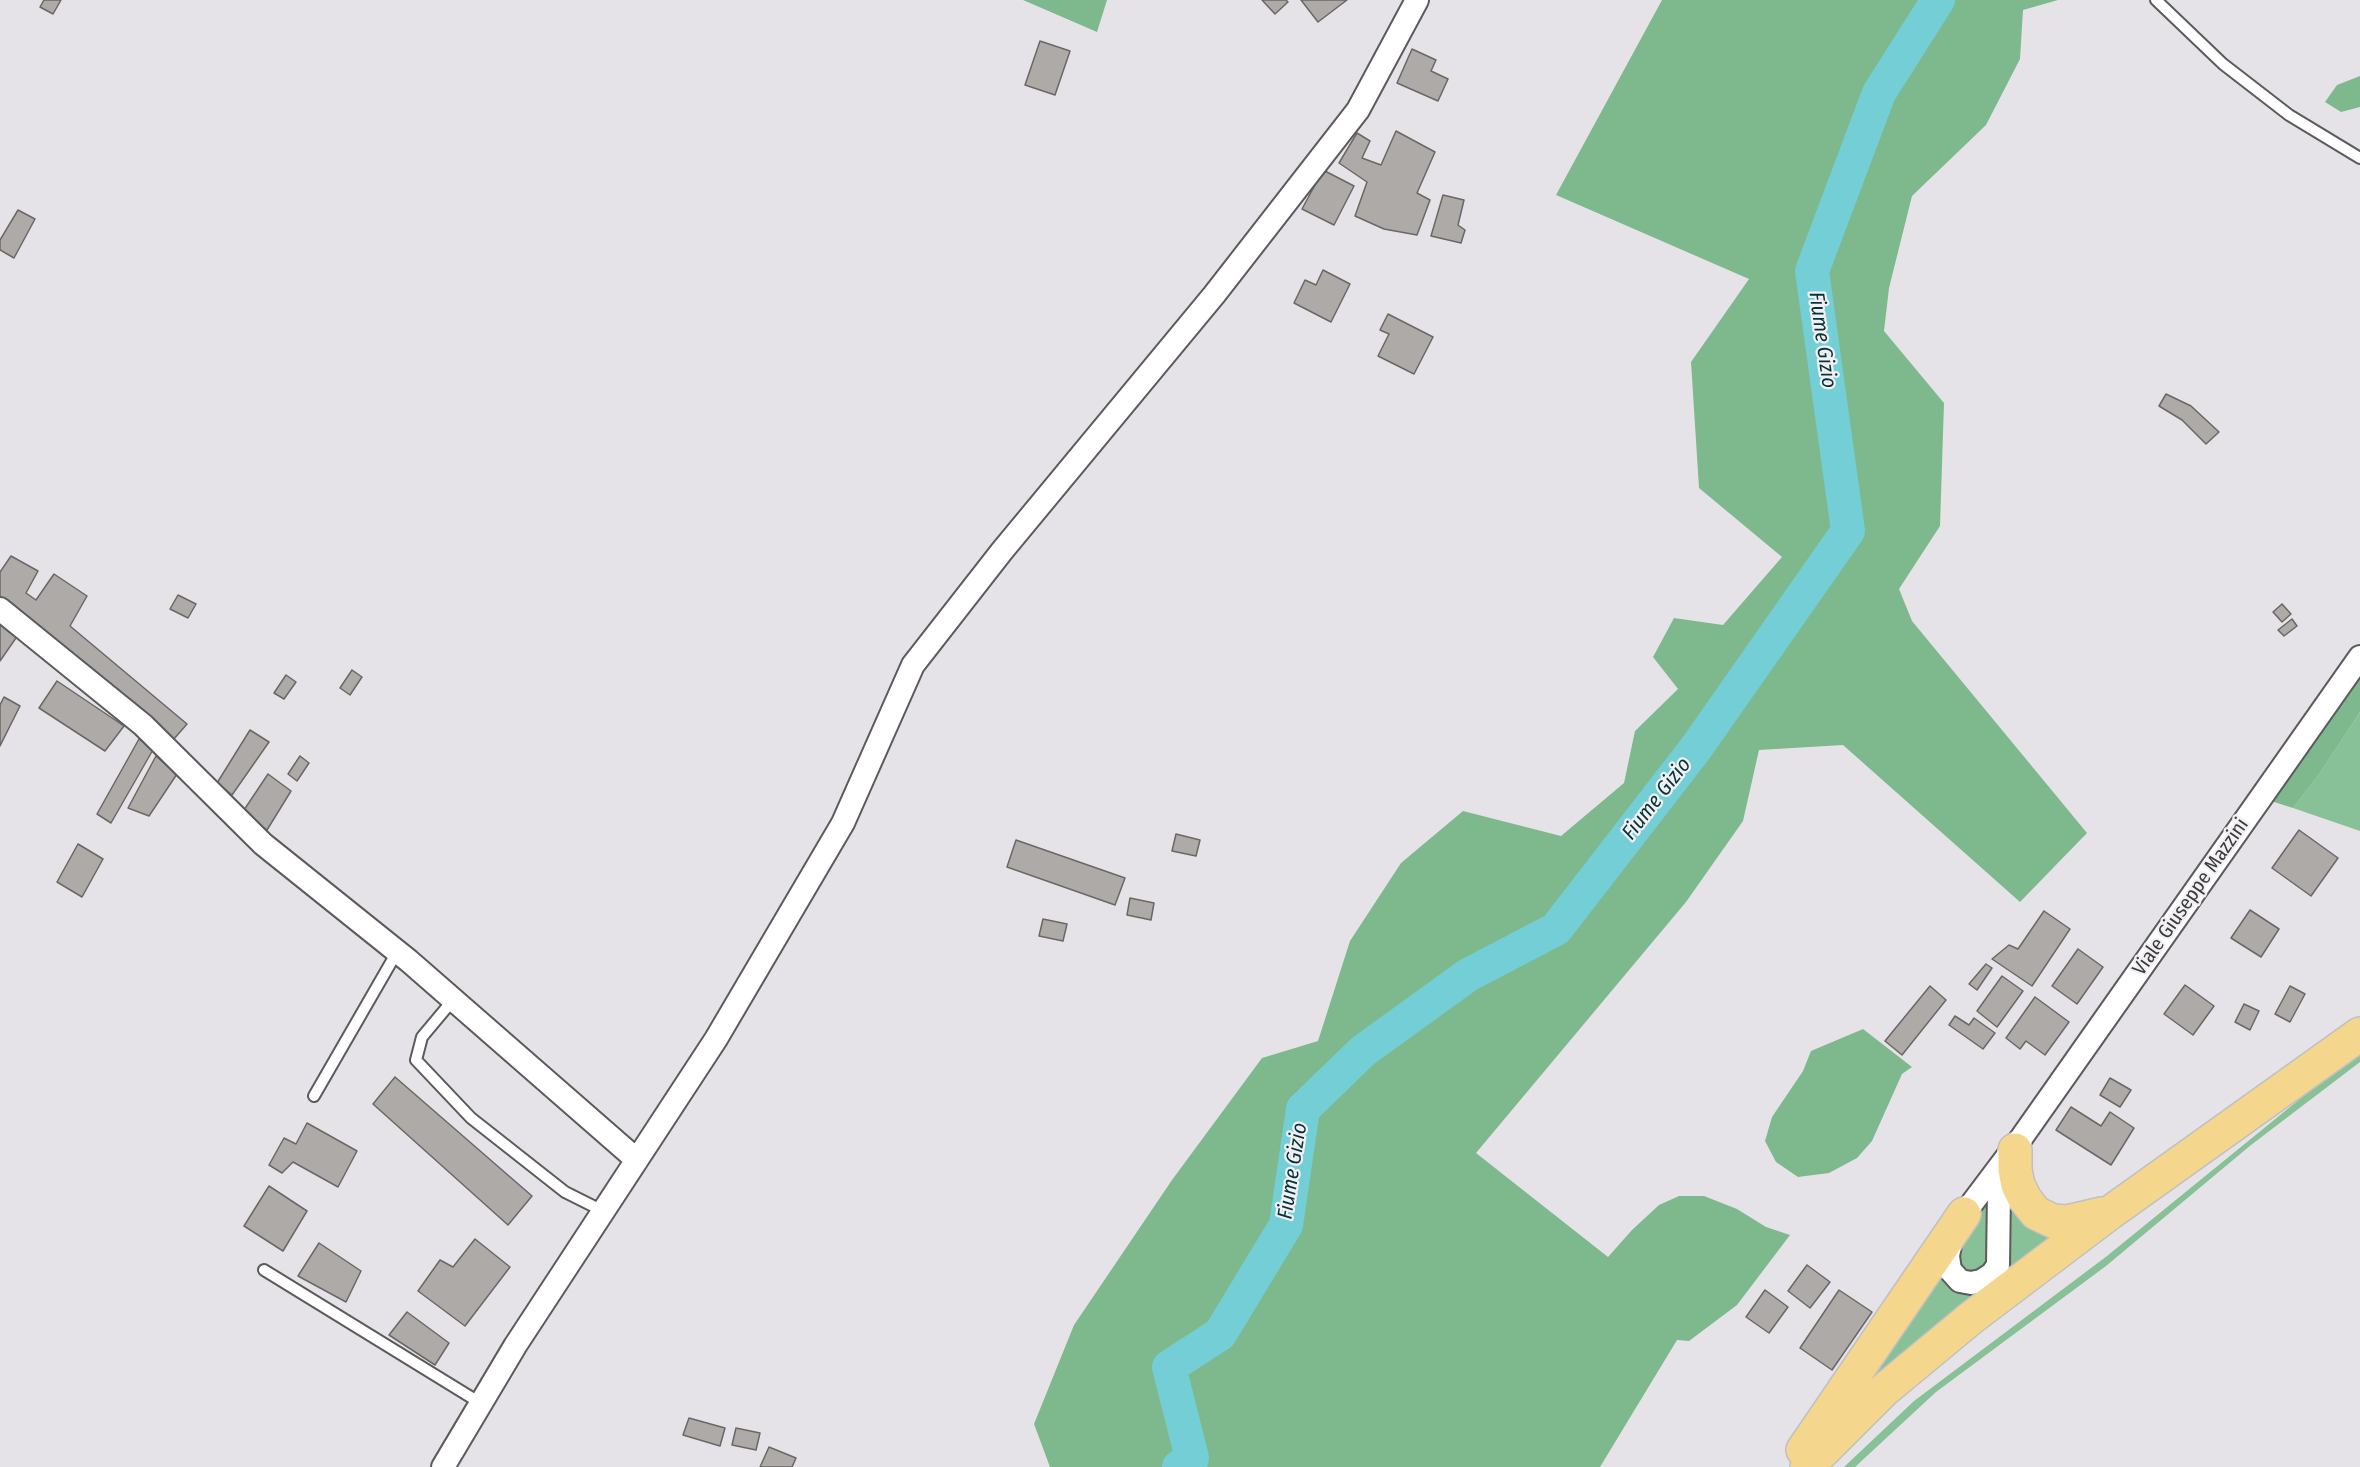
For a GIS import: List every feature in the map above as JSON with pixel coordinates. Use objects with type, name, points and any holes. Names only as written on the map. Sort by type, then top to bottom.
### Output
[{"type":"main road","points":[[1834,1467],[1917,1389],[2166,1197],[2321,1064],[2360,1034]]},
{"type":"main road","points":[[1807,1467],[1851,1422],[1923,1356],[2224,1129],[2321,1064]]},
{"type":"main road","points":[[2019,1144],[2015,1170],[2018,1185],[2036,1213],[2053,1221],[2067,1222],[2111,1212]]},
{"type":"main road","points":[[1791,1467],[1964,1214]]},
{"type":"street","points":[[443,1467],[515,1346],[716,1039],[843,823],[913,664],[1002,551],[1214,295],[1358,110],[1417,0]]},
{"type":"street","points":[[0,609],[143,725],[263,844],[397,951],[637,1160]]},
{"type":"street","name":"Viale Giuseppe Mazzini","points":[[2019,1144],[2001,1181],[1999,1192],[1998,1265],[1987,1278],[1975,1283],[1965,1283],[1956,1279],[1948,1263],[1952,1234],[1964,1214],[2019,1144],[2360,657]]},
{"type":"lane","points":[[2156,0],[2223,64],[2289,116],[2360,158]]},
{"type":"lane","points":[[314,1096],[397,951]]},
{"type":"lane","points":[[453,1000],[422,1038],[416,1060],[471,1118],[565,1192],[603,1211]]},
{"type":"lane","points":[[264,1270],[482,1404]]},
{"type":"green space","points":[[1023,0],[1107,0],[1097,32]]},
{"type":"green space","points":[[1662,0],[2058,0],[2023,10],[2020,59],[1986,125],[1912,196],[1889,288],[1884,331],[1944,403],[1940,526],[1899,589],[1912,621],[2087,833],[2020,902],[1843,745],[1759,750],[1743,821],[1686,902],[1476,1153],[1608,1257],[1659,1205],[1679,1196],[1704,1196],[1737,1209],[1766,1227],[1790,1235],[1737,1305],[1689,1341],[1677,1340],[1600,1467],[1050,1467],[1034,1424],[1074,1325],[1172,1180],[1262,1058],[1318,1041],[1350,941],[1401,863],[1463,811],[1561,836],[1624,783],[1635,731],[1678,689],[1653,657],[1674,618],[1723,625],[1782,557],[1699,488],[1691,362],[1749,279],[1556,195]]},
{"type":"green space","points":[[2360,76],[2360,107],[2341,112],[2325,102],[2337,85]]},
{"type":"green space","points":[[2360,673],[2360,712],[2320,773],[2293,808],[2271,801]]},
{"type":"green space","points":[[2360,712],[2360,831],[2293,808],[2320,773]]},
{"type":"green space","points":[[1863,1029],[1912,1067],[1902,1074],[1872,1141],[1857,1158],[1829,1173],[1798,1177],[1776,1162],[1765,1141],[1772,1117],[1803,1071],[1811,1051]]},
{"type":"green space","points":[[2360,1050],[2360,1062],[2251,1145],[2106,1266],[1936,1392],[1855,1467],[1844,1467],[1914,1401],[2107,1256]]},
{"type":"green space","points":[[2004,1191],[2057,1237],[1847,1414],[1935,1276],[1945,1275],[1981,1289]]},
{"type":"green space","points":[[1990,1204],[1992,1253],[1983,1272],[1968,1273],[1960,1268],[1956,1260],[1975,1209]]},
{"type":"building","points":[[44,0],[61,0],[53,14],[40,7]]},
{"type":"building","points":[[1262,0],[1286,0],[1288,2],[1275,14]]},
{"type":"building","points":[[1301,0],[1347,0],[1318,22]]},
{"type":"building","points":[[1040,41],[1070,51],[1055,95],[1025,85]]},
{"type":"building","points":[[1412,49],[1436,60],[1431,71],[1448,79],[1438,101],[1397,83]]},
{"type":"building","points":[[1396,131],[1435,152],[1417,193],[1430,200],[1417,235],[1384,229],[1355,216],[1367,182],[1339,163],[1357,133],[1370,141],[1362,158],[1381,165]]},
{"type":"building","points":[[1323,170],[1354,186],[1334,225],[1302,209]]},
{"type":"building","points":[[1443,195],[1464,200],[1458,225],[1465,230],[1461,243],[1431,236]]},
{"type":"building","points":[[18,210],[35,219],[14,258],[0,250],[0,240]]},
{"type":"building","points":[[1323,270],[1350,284],[1331,322],[1294,303],[1305,280],[1316,285]]},
{"type":"building","points":[[1388,314],[1433,337],[1414,374],[1378,356],[1389,334],[1380,330]]},
{"type":"building","points":[[2166,394],[2191,406],[2219,432],[2206,444],[2182,420],[2159,406]]},
{"type":"building","points":[[11,556],[38,571],[26,593],[36,600],[54,574],[87,596],[70,626],[187,724],[173,740],[0,601],[0,572]]},
{"type":"building","points":[[178,595],[196,604],[188,618],[170,609]]},
{"type":"building","points":[[2282,604],[2291,614],[2282,622],[2273,612]]},
{"type":"building","points":[[2292,619],[2297,626],[2284,636],[2278,630]]},
{"type":"building","points":[[0,620],[18,635],[0,661]]},
{"type":"building","points":[[352,670],[362,677],[350,695],[340,688]]},
{"type":"building","points":[[286,675],[296,682],[284,699],[274,693]]},
{"type":"building","points":[[57,681],[124,726],[105,751],[39,708]]},
{"type":"building","points":[[4,697],[20,706],[0,746],[0,705]]},
{"type":"building","points":[[250,730],[269,742],[232,795],[217,783]]},
{"type":"building","points":[[139,739],[154,748],[111,823],[97,814]]},
{"type":"building","points":[[156,756],[177,774],[149,816],[128,808]]},
{"type":"building","points":[[300,756],[309,763],[297,781],[288,774]]},
{"type":"building","points":[[268,774],[291,791],[267,830],[242,813]]},
{"type":"building","points":[[2299,830],[2338,858],[2311,896],[2272,868]]},
{"type":"building","points":[[1176,834],[1200,840],[1196,856],[1172,851]]},
{"type":"building","points":[[1016,840],[1125,878],[1115,905],[1007,867]]},
{"type":"building","points":[[78,844],[103,859],[82,897],[57,882]]},
{"type":"building","points":[[1130,898],[1154,903],[1151,920],[1127,915]]},
{"type":"building","points":[[2250,910],[2279,929],[2261,957],[2231,938]]},
{"type":"building","points":[[2044,911],[2070,929],[2032,986],[1992,959],[2009,945],[2018,949]]},
{"type":"building","points":[[1043,919],[1067,924],[1063,941],[1039,936]]},
{"type":"building","points":[[2078,949],[2103,967],[2077,1004],[2052,986]]},
{"type":"building","points":[[1986,964],[1992,968],[1977,990],[1969,984]]},
{"type":"building","points":[[2002,976],[2023,991],[1997,1027],[1977,1011]]},
{"type":"building","points":[[2185,985],[2214,1006],[2193,1035],[2164,1014]]},
{"type":"building","points":[[1930,986],[1946,1000],[1902,1055],[1885,1041]]},
{"type":"building","points":[[2290,986],[2305,994],[2290,1022],[2275,1014]]},
{"type":"building","points":[[2035,997],[2069,1022],[2045,1055],[2026,1041],[2020,1049],[2006,1038]]},
{"type":"building","points":[[2244,1004],[2259,1011],[2250,1030],[2235,1022]]},
{"type":"building","points":[[1955,1016],[1969,1025],[1974,1018],[1995,1033],[1983,1049],[1949,1025]]},
{"type":"building","points":[[395,1077],[532,1196],[508,1225],[373,1104]]},
{"type":"building","points":[[2110,1078],[2131,1090],[2120,1107],[2100,1095]]},
{"type":"building","points":[[2071,1107],[2101,1126],[2110,1112],[2134,1128],[2111,1165],[2056,1130]]},
{"type":"building","points":[[307,1123],[357,1151],[338,1187],[293,1162],[282,1173],[269,1165],[284,1138],[296,1144]]},
{"type":"building","points":[[269,1186],[307,1211],[283,1251],[244,1226]]},
{"type":"building","points":[[475,1239],[510,1267],[465,1326],[418,1291],[440,1260],[453,1267]]},
{"type":"building","points":[[319,1243],[361,1271],[346,1302],[298,1276]]},
{"type":"building","points":[[1807,1265],[1830,1282],[1810,1308],[1788,1291]]},
{"type":"building","points":[[1765,1290],[1788,1307],[1769,1333],[1746,1317]]},
{"type":"building","points":[[1839,1290],[1872,1312],[1832,1370],[1800,1348]]},
{"type":"building","points":[[407,1312],[449,1343],[435,1365],[389,1335]]},
{"type":"building","points":[[689,1418],[725,1428],[720,1446],[683,1435]]},
{"type":"building","points":[[736,1428],[760,1433],[756,1450],[732,1445]]},
{"type":"building","points":[[769,1447],[796,1458],[792,1467],[760,1467]]},
{"type":"waterway","name":"Fiume Gizio","points":[[1179,1467],[1192,1458],[1169,1367],[1220,1334],[1286,1225],[1303,1109],[1363,1051],[1468,975],[1556,929],[1696,748],[1848,531],[1812,271],[1879,93],[1938,0]]}]
